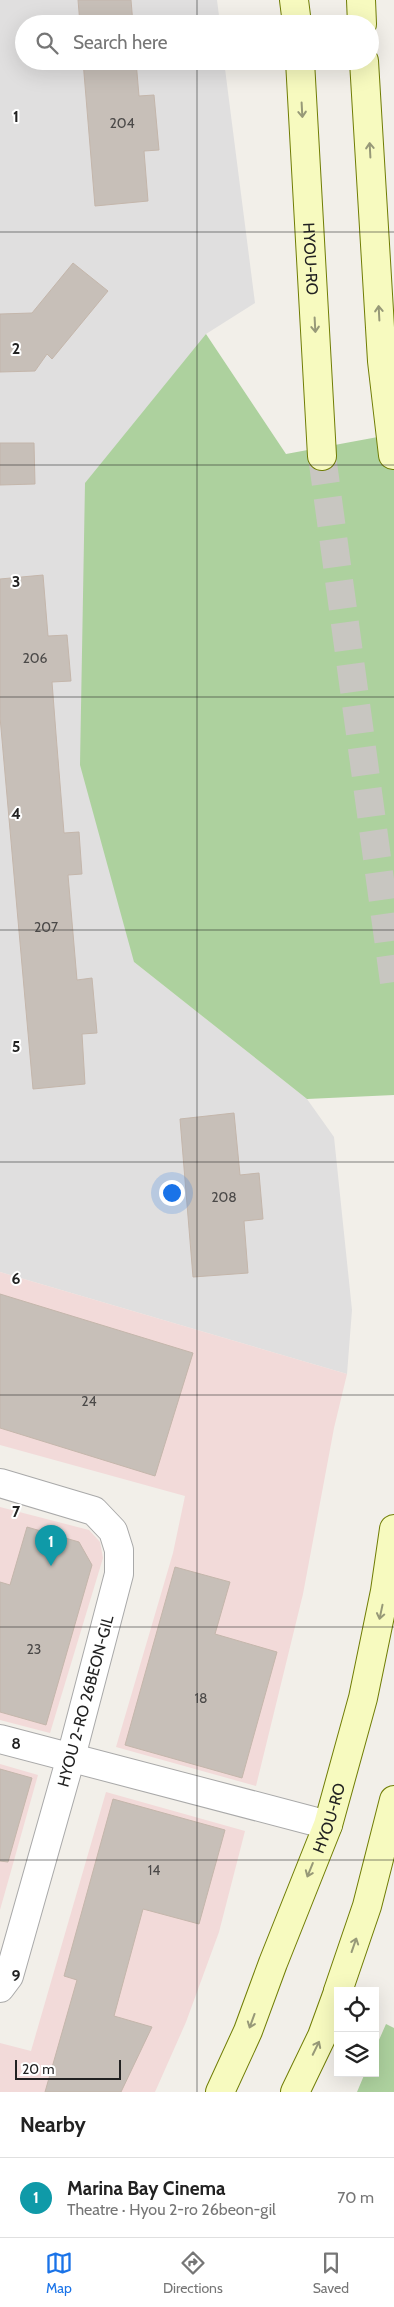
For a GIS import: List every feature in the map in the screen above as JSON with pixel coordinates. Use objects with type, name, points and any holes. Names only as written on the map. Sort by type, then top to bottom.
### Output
[{"type":"main road","points":[[294,0],[296,15]]},
{"type":"main road","points":[[360,0],[361,15]]},
{"type":"main road","name":"HYOU-RO","points":[[301,70],[322,456]]},
{"type":"main road","points":[[365,70],[382,361],[393,455]]},
{"type":"main road","name":"HYOU-RO","points":[[220,2092],[248,2031],[328,1825],[363,1698],[385,1591],[394,1530]]},
{"type":"main road","points":[[339,1987],[367,1906],[394,1800]]},
{"type":"main road","points":[[295,2092],[322,2036],[334,2002]]},
{"type":"street","name":"HYOU 2-RO 26BEON-GIL","points":[[0,1483],[94,1511],[113,1531],[119,1550],[119,1574],[71,1757],[9,1976],[0,1988]]},
{"type":"street","points":[[0,1739],[328,1825]]},
{"type":"shaded area","points":[[0,0],[217,0],[219,15],[15,15],[15,70],[225,70],[255,303],[206,334],[134,962],[307,1099],[334,1137],[352,1310],[347,1374],[0,1272]]},
{"type":"shaded area","points":[[0,1272],[347,1374],[334,1428],[303,1594],[256,1786],[116,1747],[173,1553],[185,1496],[0,1445]]},
{"type":"shaded area","points":[[0,1507],[89,1530],[100,1542],[103,1558],[50,1733],[0,1720]]},
{"type":"shaded area","points":[[0,1764],[38,1775],[0,1910]]},
{"type":"shaded area","points":[[106,1792],[245,1831],[219,1932],[186,2022],[155,2092],[0,2092],[0,2043],[31,2051]]},
{"type":"green space","points":[[206,334],[286,454],[394,434],[394,1095],[307,1099],[134,962],[80,765],[85,483]]},
{"type":"green space","points":[[386,2024],[394,2028],[394,2092],[357,2092],[363,2077],[379,2077],[379,2040]]},
{"type":"building","points":[[78,0],[131,0],[132,15],[79,15]]},
{"type":"building","points":[[84,70],[137,70],[139,96],[154,95],[159,150],[144,151],[148,201],[95,206]]},
{"type":"building","points":[[73,263],[108,291],[52,359],[47,354],[35,371],[0,372],[0,314],[32,313]]},
{"type":"building","points":[[0,443],[34,443],[35,484],[0,485]]},
{"type":"building","points":[[43,575],[48,636],[67,635],[71,681],[52,682],[64,833],[79,832],[82,874],[68,875],[77,980],[92,978],[97,1033],[82,1034],[85,1084],[33,1089],[0,717],[0,579]]},
{"type":"building","points":[[234,1113],[240,1175],[259,1173],[263,1219],[244,1221],[248,1273],[193,1277],[180,1119]]},
{"type":"building","points":[[0,1294],[193,1353],[155,1476],[0,1428]]},
{"type":"building","points":[[27,1527],[79,1542],[92,1565],[46,1725],[0,1712],[0,1582],[10,1585]]},
{"type":"building","points":[[175,1567],[230,1582],[215,1634],[277,1652],[242,1778],[125,1745]]},
{"type":"building","points":[[0,1769],[32,1778],[8,1862],[0,1861]]},
{"type":"building","points":[[113,1799],[225,1830],[199,1924],[143,1909],[114,2016],[152,2027],[121,2092],[45,2092],[77,1980],[64,1976]]},
{"type":"tunnel","points":[[322,456],[394,982]]},
{"type":"place","name":"Marina Bay Cinema","points":[[51,1566]]}]
